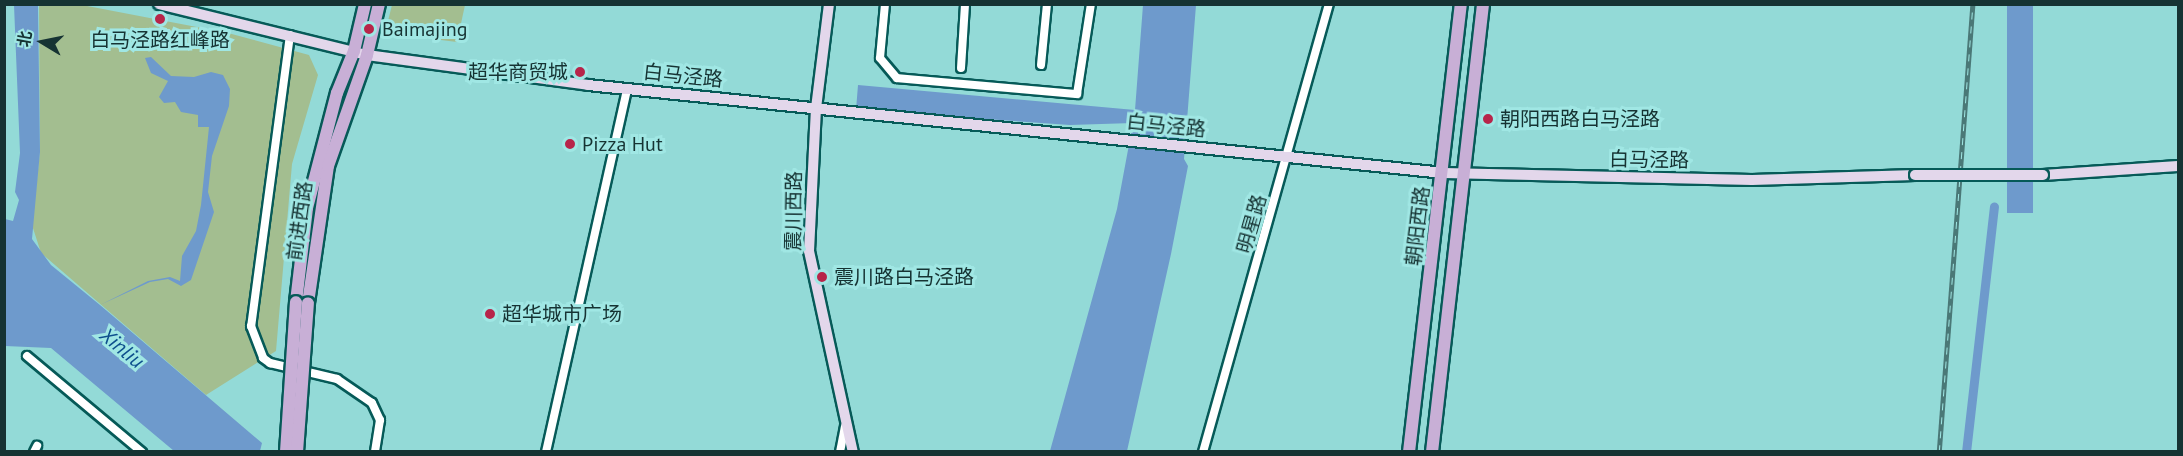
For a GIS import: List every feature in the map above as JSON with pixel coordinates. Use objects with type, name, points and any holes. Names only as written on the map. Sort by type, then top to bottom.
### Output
[{"type":"main road","name":"白马泾路","points":[[159,4],[206,10],[367,55],[627,89],[1444,173],[1752,180],[1915,175],[2043,175],[2178,166]]},
{"type":"main road","name":"前进西路","points":[[297,452],[307,208],[337,93],[354,51],[365,4]]},
{"type":"main road","name":"前进西路","points":[[286,452],[302,303],[328,166],[367,55],[379,4]]},
{"type":"main road","name":"震川西路","points":[[829,4],[816,108],[809,251],[853,452]]},
{"type":"main road","name":"朝阳西路","points":[[1409,452],[1444,173],[1461,4]]},
{"type":"main road","name":"朝阳西路","points":[[1432,452],[1462,173],[1484,4]]},
{"type":"street","points":[[885,4],[880,58],[897,78],[1077,94],[1091,4]]},
{"type":"street","points":[[960,68],[965,4]]},
{"type":"street","points":[[1041,65],[1047,4]]},
{"type":"street","name":"明星路","points":[[1203,452],[1329,4]]},
{"type":"street","points":[[290,35],[251,326],[262,358],[270,363],[337,379],[372,403],[380,420],[375,452]]},
{"type":"street","points":[[546,452],[627,89]]},
{"type":"street","points":[[27,356],[142,452]]},
{"type":"street","points":[[840,452],[846,422]]},
{"type":"green space","points":[[39,5],[82,5],[228,33],[309,55],[318,75],[292,164],[276,351],[206,395],[41,253],[32,225],[40,152]]},
{"type":"green space","points":[[392,5],[465,5],[457,42],[385,33]]},
{"type":"water","name":"Xinliu","points":[[14,5],[38,5],[40,152],[32,239],[51,265],[262,443],[260,451],[174,451],[51,348],[5,346],[5,219],[13,221],[19,200],[15,192],[20,153]]},
{"type":"water","points":[[1143,5],[1196,5],[1184,159],[1188,166],[1171,254],[1127,451],[1050,451],[1117,209],[1133,123],[1070,125],[856,110],[858,85],[1135,110]]},
{"type":"water","points":[[2007,5],[2033,5],[2033,213],[2007,213]]},
{"type":"water","points":[[151,57],[171,76],[194,77],[211,72],[223,75],[230,89],[229,106],[212,156],[208,192],[214,212],[191,280],[181,286],[168,279],[150,282],[100,305],[148,281],[170,277],[180,281],[182,256],[196,231],[201,205],[209,127],[198,127],[198,115],[181,112],[175,102],[164,103],[159,97],[168,81],[151,73],[145,58]]},
{"type":"waterway","points":[[1966,452],[1994,207]]},
{"type":"railway","points":[[1939,452],[1973,4]]},
{"type":"place","name":"白马泾路红峰路","points":[[160,19]]},
{"type":"place","name":"Baimajing","points":[[369,29]]},
{"type":"place","name":"超华商贸城","points":[[580,72]]},
{"type":"place","name":"朝阳西路白马泾路","points":[[1488,119]]},
{"type":"place","name":"Pizza Hut","points":[[570,144]]},
{"type":"place","name":"震川路白马泾路","points":[[822,277]]},
{"type":"place","name":"超华城市广场","points":[[490,314]]}]
